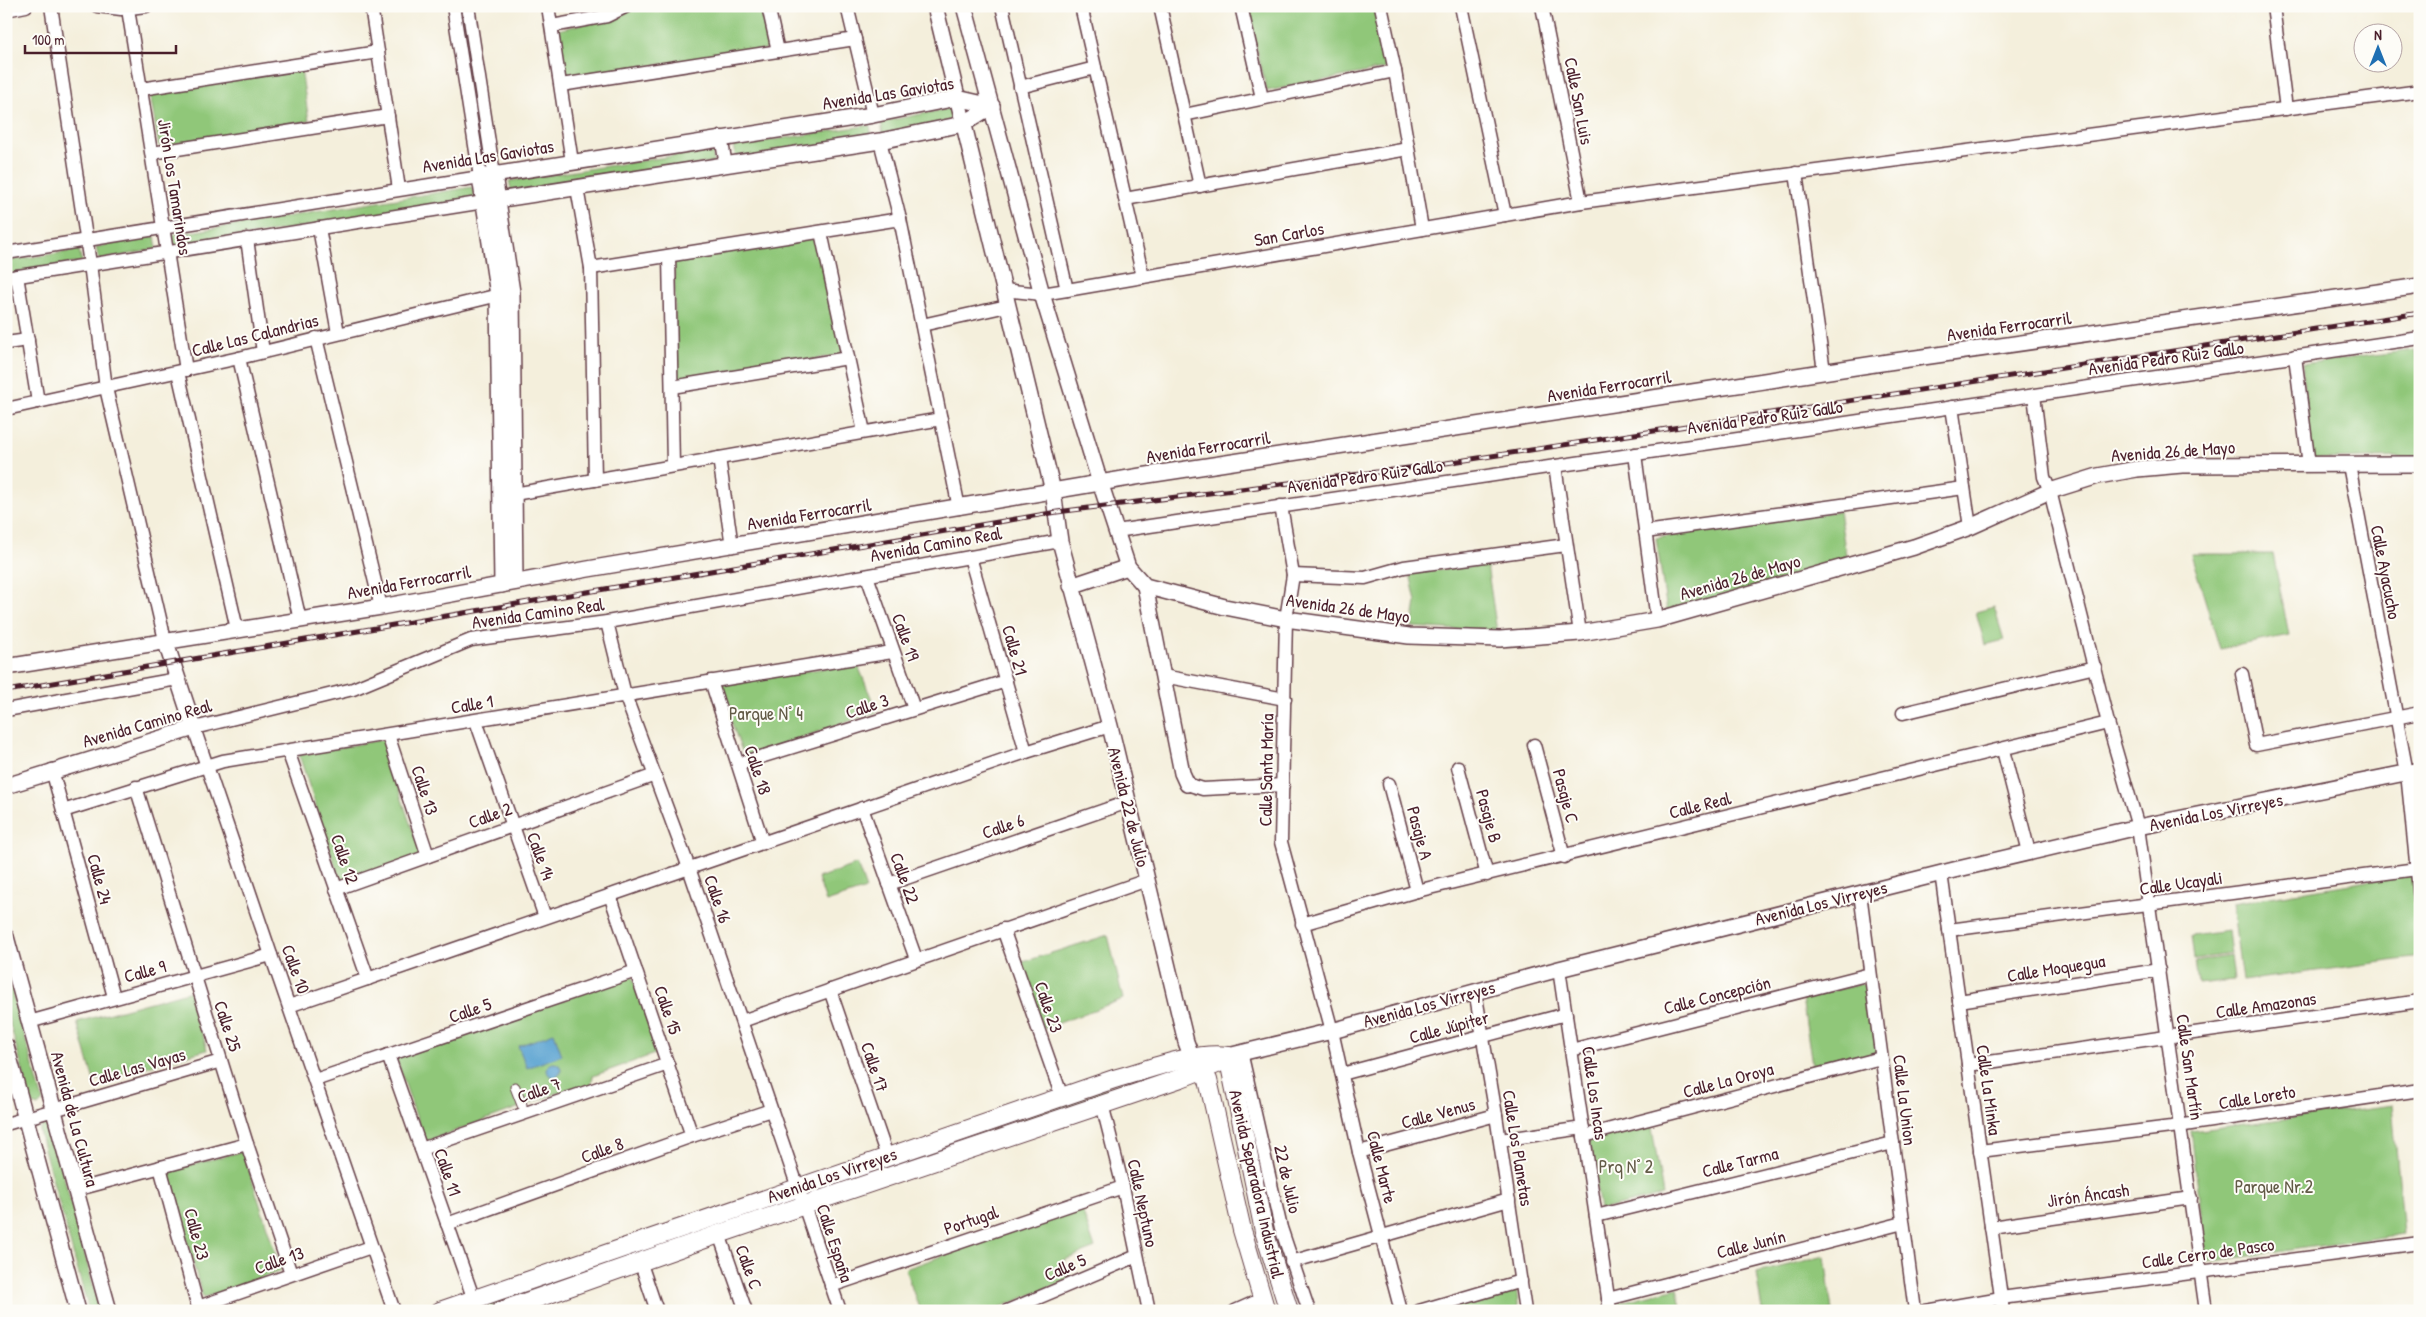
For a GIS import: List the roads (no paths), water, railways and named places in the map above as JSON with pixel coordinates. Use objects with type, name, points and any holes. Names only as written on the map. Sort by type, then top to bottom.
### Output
[{"type":"main road","name":"Avenida Los Virreyes","points":[[440,1311],[798,1186],[1114,1079],[1197,1064],[1217,1064],[1234,1054]]},
{"type":"main road","name":"Avenida Separadora Industrial","points":[[1234,1054],[1264,1231],[1288,1311]]},
{"type":"main road","name":"Avenida Los Virreyes","points":[[501,1311],[640,1261],[1102,1104],[1197,1064]]},
{"type":"main road","name":"Avenida Separadora Industrial","points":[[1197,1064],[1208,1080],[1242,1230],[1264,1305]]},
{"type":"street","points":[[6,10],[26,6]]},
{"type":"street","points":[[51,6],[90,264],[106,388],[165,640]]},
{"type":"street","points":[[97,6],[128,9],[146,6]]},
{"type":"street","points":[[371,6],[400,189]]},
{"type":"street","points":[[453,6],[487,176],[505,293],[514,494],[508,584]]},
{"type":"street","points":[[468,6],[487,176]]},
{"type":"street","points":[[548,6],[572,162]]},
{"type":"street","points":[[552,26],[607,16],[627,6]]},
{"type":"street","points":[[768,6],[778,51]]},
{"type":"street","points":[[847,6],[873,115]]},
{"type":"street","name":"Avenida 22 de Julio","points":[[935,6],[1053,491],[1060,541],[1110,726],[1186,1042],[1197,1064]]},
{"type":"street","points":[[964,6],[1042,294],[1100,483],[1128,567],[1145,586],[1182,773],[1187,784],[1203,789],[1283,785]]},
{"type":"street","points":[[1002,6],[1067,290]]},
{"type":"street","points":[[1081,6],[1144,277]]},
{"type":"street","points":[[1160,6],[1200,186]]},
{"type":"street","points":[[1241,6],[1262,98]]},
{"type":"street","points":[[1381,6],[1395,70],[1422,229]]},
{"type":"street","points":[[1461,6],[1505,215]]},
{"type":"street","name":"Calle San Luis","points":[[1542,6],[1580,202]]},
{"type":"street","points":[[2273,6],[2286,109]]},
{"type":"street","name":"Jirón Los Tamarindos","points":[[128,9],[168,252],[182,371],[237,629]]},
{"type":"street","points":[[561,84],[854,39]]},
{"type":"street","points":[[141,89],[378,52]]},
{"type":"street","points":[[1020,86],[1095,68]]},
{"type":"street","points":[[1184,115],[1395,70]]},
{"type":"street","name":"San Carlos","points":[[1003,290],[1042,294],[1580,202],[2420,91]]},
{"type":"street","name":"Avenida Las Gaviotas","points":[[6,253],[721,137],[873,115],[957,98],[992,106]]},
{"type":"street","points":[[38,402],[28,340],[12,277],[880,141],[963,124],[992,106]]},
{"type":"street","points":[[152,153],[388,116]]},
{"type":"street","points":[[721,137],[726,165]]},
{"type":"street","points":[[880,141],[900,220],[959,508]]},
{"type":"street","points":[[1125,199],[1408,149]]},
{"type":"street","points":[[1796,173],[1824,371]]},
{"type":"street","points":[[578,188],[591,268],[595,480]]},
{"type":"street","points":[[591,268],[900,220]]},
{"type":"street","points":[[319,228],[338,333]]},
{"type":"street","points":[[821,232],[864,432]]},
{"type":"street","points":[[247,239],[263,352]]},
{"type":"street","points":[[670,256],[673,466]]},
{"type":"street","name":"Avenida Ferrocarril","points":[[6,667],[380,607],[1100,483],[1824,371],[2420,286]]},
{"type":"street","points":[[505,293],[508,584]]},
{"type":"street","name":"Calle Las Calandrias","points":[[6,409],[239,358],[505,293]]},
{"type":"street","points":[[922,325],[1007,306]]},
{"type":"street","points":[[316,338],[380,607]]},
{"type":"street","name":"Avenida Pedro Ruiz Gallo","points":[[1116,531],[2420,338]]},
{"type":"street","points":[[6,343],[28,340]]},
{"type":"street","points":[[2295,356],[2309,465]]},
{"type":"street","points":[[239,358],[300,620]]},
{"type":"street","points":[[672,387],[848,358]]},
{"type":"street","name":"Calle San Martín","points":[[2034,395],[2044,477],[2050,491],[2108,723],[2138,827],[2206,1311]]},
{"type":"street","points":[[1952,407],[1970,527]]},
{"type":"street","points":[[514,494],[941,419]]},
{"type":"street","points":[[1635,454],[1657,620]]},
{"type":"street","points":[[720,458],[732,546]]},
{"type":"street","name":"Avenida 26 de Mayo","points":[[1145,586],[1225,607],[1286,619],[1409,636],[1500,639],[1580,633],[1657,620],[1914,547],[1970,527],[2050,491],[2098,476],[2137,469],[2182,465],[2420,464]]},
{"type":"street","name":"Calle Ayacucho","points":[[2348,465],[2395,718],[2414,772],[2417,869],[2420,901]]},
{"type":"street","points":[[1555,466],[1580,633]]},
{"type":"street","points":[[1645,532],[1964,488]]},
{"type":"street","name":"Calle Santa María","points":[[1281,506],[1293,575],[1286,619],[1281,842],[1332,1031]]},
{"type":"street","name":"Avenida Camino Real","points":[[6,786],[52,770],[194,728],[353,689],[471,640],[607,622],[1060,541]]},
{"type":"street","points":[[1293,575],[1364,578],[1404,567],[1566,545]]},
{"type":"street","name":"Calle 21","points":[[970,557],[1026,752]]},
{"type":"street","points":[[1072,586],[1128,567]]},
{"type":"street","name":"Calle 19","points":[[866,576],[892,652],[914,708]]},
{"type":"street","name":"Calle 16","points":[[607,622],[625,695],[689,868],[742,1021],[770,1110],[798,1186]]},
{"type":"street","name":"Calle 10","points":[[165,640],[206,766],[394,1311]]},
{"type":"street","name":"Calle 1","points":[[63,811],[206,766],[892,652]]},
{"type":"street","points":[[1904,713],[2095,667]]},
{"type":"street","points":[[2242,674],[2256,745],[2420,713]]},
{"type":"street","points":[[1162,676],[1285,699]]},
{"type":"street","points":[[6,710],[177,680]]},
{"type":"street","name":"Calle 18","points":[[711,681],[762,843]]},
{"type":"street","name":"Calle 3","points":[[738,764],[1006,681]]},
{"type":"street","name":"Calle 14","points":[[476,721],[545,917]]},
{"type":"street","name":"Calle Real","points":[[1302,924],[1417,891],[1564,857],[2108,723]]},
{"type":"street","points":[[290,1006],[1026,752],[1110,726]]},
{"type":"street","name":"Calle 13","points":[[388,735],[428,856]]},
{"type":"street","name":"Pasaje C","points":[[1534,745],[1564,857]]},
{"type":"street","points":[[2003,750],[2028,852]]},
{"type":"street","name":"Calle 12","points":[[288,751],[368,979]]},
{"type":"street","name":"Pasaje B","points":[[1458,767],[1487,875]]},
{"type":"street","name":"Calle 24","points":[[52,770],[114,997]]},
{"type":"street","name":"Avenida Los Virreyes","points":[[1234,1054],[1332,1031],[1560,969],[2028,852],[2138,827],[2414,772]]},
{"type":"street","name":"Calle 2","points":[[336,889],[655,775]]},
{"type":"street","name":"Pasaje A","points":[[1389,784],[1417,891]]},
{"type":"street","name":"Calle 25","points":[[136,787],[247,1144],[291,1274]]},
{"type":"street","name":"Calle 6","points":[[889,884],[1128,802]]},
{"type":"street","name":"Calle 22","points":[[862,808],[916,959]]},
{"type":"street","name":"Calle Ucayali","points":[[1949,930],[2417,869]]},
{"type":"street","name":"Calle La Minka","points":[[1941,873],[2002,1304]]},
{"type":"street","points":[[742,1021],[1147,880]]},
{"type":"street","name":"Calle La Union","points":[[1860,893],[1915,1311]]},
{"type":"street","name":"Calle 15","points":[[610,895],[692,1136]]},
{"type":"street","name":"Calle 23","points":[[1004,929],[1062,1097]]},
{"type":"street","name":"Avenida de La Cultura","points":[[6,937],[109,1311]]},
{"type":"street","name":"Calle 9","points":[[29,1022],[271,955]]},
{"type":"street","name":"Calle Los Incas","points":[[1560,969],[1609,1305]]},
{"type":"street","name":"Calle Moquegua","points":[[1959,1001],[2158,970]]},
{"type":"street","name":"Calle 5","points":[[315,1080],[636,971]]},
{"type":"street","name":"Calle Concepción","points":[[1571,1050],[1870,974]]},
{"type":"street","name":"Calle 17","points":[[830,990],[887,1156]]},
{"type":"street","name":"Calle Los Planetas","points":[[1475,991],[1500,1140],[1525,1311]]},
{"type":"street","name":"Calle Amazonas","points":[[1968,1065],[2420,1001]]},
{"type":"street","name":"Calle Júpiter","points":[[1342,1074],[1566,1014]]},
{"type":"street","name":"Calle Marte","points":[[1332,1031],[1359,1152],[1401,1311]]},
{"type":"street","points":[[6,1046],[78,1311]]},
{"type":"street","name":"22 de Julio","points":[[1234,1054],[1281,1228],[1309,1311]]},
{"type":"street","name":"Calle 11","points":[[388,1056],[474,1300]]},
{"type":"street","name":"Calle La Oroya","points":[[1500,1140],[1583,1132],[1882,1058]]},
{"type":"street","name":"Calle Las Vayas","points":[[6,1124],[221,1061]]},
{"type":"street","name":"Calle 7","points":[[421,1149],[668,1064]]},
{"type":"street","points":[[515,1086],[522,1105]]},
{"type":"street","name":"Calle Loreto","points":[[1980,1151],[2180,1126],[2420,1090]]},
{"type":"street","name":"Calle Neptuno","points":[[1102,1104],[1123,1187],[1149,1311]]},
{"type":"street","name":"Calle 8","points":[[447,1224],[770,1110]]},
{"type":"street","name":"Calle Venus","points":[[1359,1152],[1496,1115]]},
{"type":"street","name":"Calle Tarma","points":[[1596,1216],[1893,1143]]},
{"type":"street","points":[[75,1190],[247,1144]]},
{"type":"street","name":"Calle 23","points":[[160,1167],[199,1309]]},
{"type":"street","name":"Calle España","points":[[798,1186],[840,1311]]},
{"type":"street","name":"Portugal","points":[[831,1286],[1123,1187]]},
{"type":"street","name":"Jirón Áncash","points":[[1991,1227],[2191,1198]]},
{"type":"street","points":[[1291,1262],[1509,1200]]},
{"type":"street","name":"Calle Junín","points":[[1609,1305],[1903,1223]]},
{"type":"street","name":"Calle C","points":[[719,1234],[746,1311]]},
{"type":"street","name":"Calle Cerro de Pasco","points":[[1926,1311],[2002,1304],[2201,1271],[2420,1243]]},
{"type":"street","name":"Calle 13","points":[[199,1309],[291,1274],[371,1247]]},
{"type":"street","name":"Calle 5","points":[[1007,1311],[1137,1256]]},
{"type":"street","points":[[640,1261],[657,1311]]},
{"type":"street","points":[[1419,1311],[1521,1281]]},
{"type":"street","points":[[1235,1311],[1264,1305]]},
{"type":"water","points":[[554,1033],[562,1055],[527,1068],[518,1046]]},
{"type":"water","points":[[551,1063],[557,1063],[561,1070],[557,1077],[551,1077],[547,1073],[547,1067]]},
{"type":"railway","points":[[6,691],[1057,512],[1433,465],[2420,313]]},
{"type":"park label","name":"Parque N° 4","points":[[766,713]]},
{"type":"park label","name":"Prq N° 2","points":[[1626,1166]]},
{"type":"park label","name":"Parque Nr.2","points":[[2274,1186]]}]
